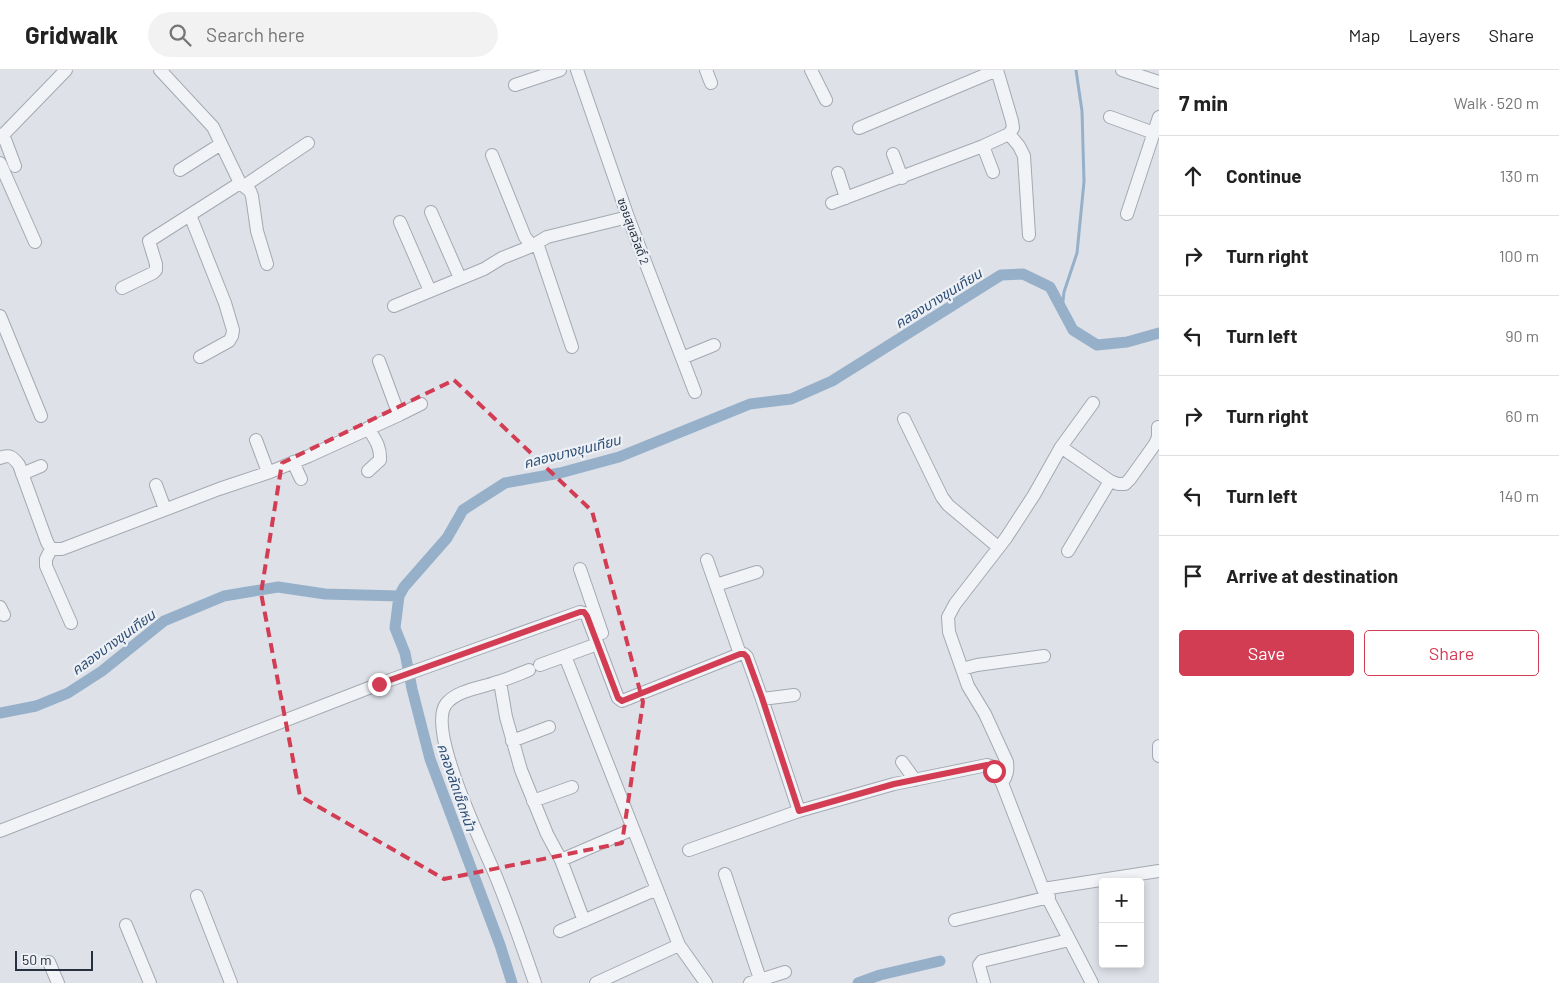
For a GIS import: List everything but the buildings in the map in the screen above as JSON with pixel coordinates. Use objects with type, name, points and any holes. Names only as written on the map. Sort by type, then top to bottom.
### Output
[{"type":"street","points":[[15,166],[2,136],[66,70]]},
{"type":"street","points":[[160,70],[213,127],[242,185],[250,191],[256,231],[267,264]]},
{"type":"street","points":[[515,86],[560,70]]},
{"type":"street","name":"ซอยสุขสวัสดิ์ 2","points":[[577,70],[628,217],[695,392]]},
{"type":"street","points":[[706,70],[711,83]]},
{"type":"street","points":[[811,70],[826,100]]},
{"type":"street","points":[[832,203],[983,146],[1009,134],[1012,128],[1012,121],[997,70],[859,128]]},
{"type":"street","points":[[1122,70],[1159,82]]},
{"type":"street","points":[[1110,117],[1154,133]]},
{"type":"street","points":[[1127,214],[1159,117]]},
{"type":"street","points":[[1009,134],[1020,146],[1024,156],[1029,235]]},
{"type":"street","points":[[122,288],[154,272],[156,268],[148,241],[308,143]]},
{"type":"street","points":[[180,170],[221,144]]},
{"type":"street","points":[[983,146],[993,172]]},
{"type":"street","points":[[893,154],[902,178]]},
{"type":"street","points":[[492,155],[525,237],[535,245],[572,347]]},
{"type":"street","points":[[0,163],[35,242]]},
{"type":"street","points":[[838,173],[846,198]]},
{"type":"street","points":[[431,212],[460,278]]},
{"type":"street","points":[[190,215],[225,303],[233,330],[229,340],[200,357]]},
{"type":"street","points":[[394,306],[535,245],[547,237],[628,217]]},
{"type":"street","points":[[400,222],[430,291]]},
{"type":"street","points":[[0,316],[4,336],[41,416]]},
{"type":"street","points":[[682,358],[714,344]]},
{"type":"street","points":[[379,362],[399,415]]},
{"type":"street","points":[[1002,783],[1008,769],[1007,762],[985,714],[968,686],[949,632],[948,617],[955,604],[998,548],[1034,495],[1061,447],[1093,403]]},
{"type":"street","points":[[51,549],[62,549],[268,472],[421,404]]},
{"type":"street","points":[[904,419],[942,497],[948,505],[998,548]]},
{"type":"street","points":[[1061,447],[1110,481],[1124,484],[1130,479],[1155,444],[1158,437],[1158,427]]},
{"type":"street","points":[[368,428],[381,452],[380,460],[368,471]]},
{"type":"street","points":[[256,440],[268,472]]},
{"type":"street","points":[[0,458],[7,455],[13,457],[19,465],[51,549]]},
{"type":"street","points":[[293,462],[301,479]]},
{"type":"street","points":[[22,474],[40,466]]},
{"type":"street","points":[[1068,551],[1110,481]]},
{"type":"street","points":[[156,485],[165,509]]},
{"type":"street","points":[[51,549],[46,563],[71,623]]},
{"type":"street","points":[[707,560],[740,654]]},
{"type":"street","points":[[580,569],[626,699]]},
{"type":"street","points":[[716,585],[757,572]]},
{"type":"street","points":[[0,831],[379,684],[580,612],[584,612],[587,616],[618,698],[622,701],[744,654],[747,657],[762,698],[799,811]]},
{"type":"street","points":[[535,983],[497,878],[459,789],[446,744],[442,712],[446,704],[453,697],[464,692],[500,682],[592,646]]},
{"type":"street","points":[[565,656],[679,945],[706,983]]},
{"type":"street","points":[[962,669],[977,665],[1044,656]]},
{"type":"street","points":[[500,682],[512,741],[533,802],[561,860],[584,921]]},
{"type":"street","points":[[762,698],[794,695]]},
{"type":"street","points":[[512,741],[548,727]]},
{"type":"street","points":[[1159,746],[1159,756]]},
{"type":"street","points":[[902,762],[915,780]]},
{"type":"street","points":[[689,850],[799,811],[894,784],[987,765],[991,766],[1002,783],[1046,893],[1092,983]]},
{"type":"street","points":[[533,802],[572,787]]},
{"type":"street","points":[[561,860],[634,829]]},
{"type":"street","points":[[955,920],[1046,893],[1159,871]]},
{"type":"street","points":[[725,874],[755,981],[785,972]]},
{"type":"street","points":[[560,931],[657,889]]},
{"type":"street","points":[[197,896],[231,983]]},
{"type":"street","points":[[126,925],[150,983]]},
{"type":"street","points":[[984,983],[979,965],[982,961],[1069,940]]},
{"type":"street","points":[[596,983],[679,945]]},
{"type":"street","points":[[49,962],[58,983]]},
{"type":"highlighted area","points":[[454,380],[592,511],[643,702],[622,843],[444,879],[300,796],[261,593],[282,463]]},
{"type":"waterway","points":[[1062,309],[1064,292],[1077,253],[1084,182],[1082,111],[1076,70]]},
{"type":"waterway","name":"คลองบางขุนเทียน","points":[[512,983],[500,945],[430,759],[405,653],[395,628],[399,596],[404,587],[447,538],[463,510],[505,483],[560,473],[619,457],[750,404],[791,399],[832,381],[1001,275],[1023,274],[1050,287],[1073,330],[1097,345],[1127,342],[1159,333]]},
{"type":"waterway","name":"คลองบางขุนเทียน","points":[[0,713],[36,706],[68,693],[102,671],[164,621],[224,596],[278,587],[325,594],[399,596]]},
{"type":"waterway","points":[[858,983],[880,975],[940,961]]},
{"type":"route","points":[[379,684],[584,612],[618,698],[622,701],[744,654],[747,657],[762,698],[799,811],[894,784],[987,765],[991,766],[994,771]]},
{"type":"water label","name":"คลองลัดเช็ดหน้า","points":[[457,787]]}]
